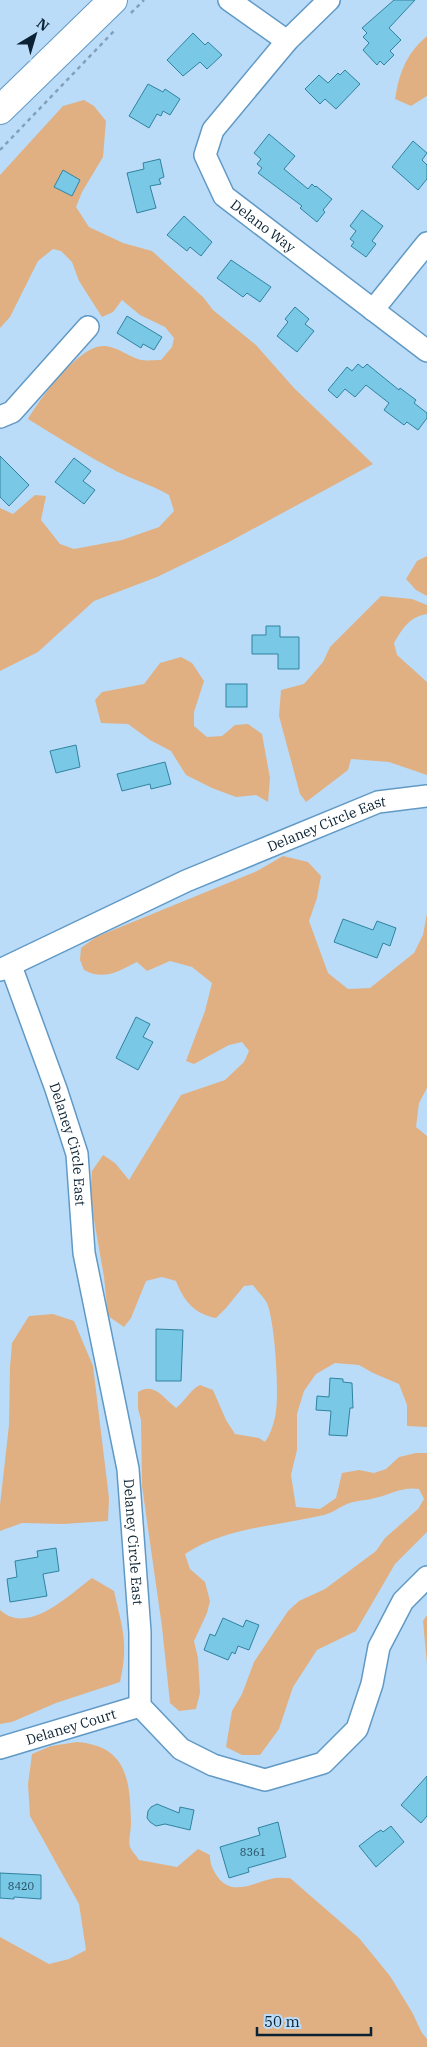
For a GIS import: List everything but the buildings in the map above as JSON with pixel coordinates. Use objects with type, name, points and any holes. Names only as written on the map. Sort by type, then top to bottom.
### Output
[{"type":"main road","points":[[0,110],[122,7]]},
{"type":"street","points":[[229,0],[287,41]]},
{"type":"street","name":"Delano Way","points":[[330,0],[287,41],[213,130],[205,155],[224,196],[427,351]]},
{"type":"street","points":[[373,310],[427,243]]},
{"type":"street","points":[[0,417],[12,412],[88,327]]},
{"type":"street","name":"Delaney Circle East","points":[[140,1706],[140,1632],[128,1469],[84,1253],[77,1154],[56,1090],[5,968],[186,881],[378,802],[427,796]]},
{"type":"street","points":[[140,1706],[181,1749],[213,1765],[265,1780],[323,1763],[358,1729],[372,1684],[379,1648],[403,1601],[427,1577]]},
{"type":"street","name":"Delaney Court","points":[[0,1748],[140,1706]]},
{"type":"path","points":[[122,7],[144,0]]},
{"type":"path","points":[[0,150],[116,28]]},
{"type":"shaded area","points":[[427,36],[427,96],[411,106],[395,99],[401,72],[414,50]]},
{"type":"shaded area","points":[[84,100],[94,106],[106,121],[103,157],[82,192],[76,207],[89,227],[123,243],[152,251],[203,297],[213,310],[256,345],[294,388],[373,464],[227,543],[157,577],[94,601],[38,652],[0,671],[0,508],[13,514],[35,495],[46,496],[41,520],[60,544],[74,549],[122,540],[159,527],[174,511],[169,495],[116,471],[28,419],[61,374],[72,363],[95,348],[105,346],[141,360],[161,360],[172,347],[174,338],[165,327],[140,315],[122,300],[113,312],[102,317],[79,281],[72,262],[61,251],[53,249],[38,261],[10,317],[0,328],[0,175],[63,106]]},
{"type":"shaded area","points":[[427,556],[427,596],[416,590],[406,579],[417,561]]},
{"type":"shaded area","points":[[381,596],[412,599],[427,605],[427,614],[411,621],[394,643],[397,655],[427,682],[427,775],[389,762],[351,759],[348,770],[306,802],[300,794],[279,716],[281,690],[304,684],[323,662],[330,647]]},
{"type":"shaded area","points":[[181,657],[192,663],[204,681],[194,712],[194,726],[207,737],[222,736],[235,725],[248,724],[262,734],[270,778],[268,802],[256,795],[236,797],[212,788],[186,775],[171,751],[150,740],[128,724],[101,723],[95,700],[102,692],[144,684],[160,663]]},
{"type":"shaded area","points":[[283,856],[308,862],[321,876],[317,898],[309,921],[328,973],[348,989],[370,988],[414,953],[423,935],[427,913],[427,1088],[419,1103],[416,1127],[427,1136],[427,1427],[407,1426],[407,1405],[399,1384],[359,1365],[335,1363],[316,1374],[304,1391],[297,1414],[297,1450],[291,1475],[296,1507],[320,1509],[336,1498],[342,1473],[359,1470],[374,1473],[386,1469],[399,1457],[416,1453],[427,1453],[427,1532],[395,1564],[356,1631],[317,1650],[293,1687],[279,1729],[260,1755],[242,1755],[226,1747],[232,1711],[242,1694],[254,1662],[288,1611],[299,1601],[325,1589],[376,1551],[385,1538],[418,1509],[424,1499],[419,1489],[402,1490],[348,1503],[324,1515],[253,1528],[218,1538],[185,1554],[190,1569],[205,1582],[210,1601],[207,1613],[194,1641],[198,1658],[200,1693],[196,1709],[179,1711],[170,1703],[162,1627],[142,1486],[141,1420],[138,1409],[138,1392],[144,1389],[154,1390],[176,1408],[200,1385],[213,1390],[226,1420],[235,1434],[259,1438],[265,1442],[275,1417],[277,1393],[272,1326],[267,1303],[253,1285],[244,1286],[216,1318],[196,1310],[186,1300],[176,1281],[162,1277],[146,1281],[131,1318],[124,1327],[108,1316],[104,1277],[90,1197],[92,1171],[103,1155],[115,1163],[129,1180],[181,1095],[225,1080],[244,1062],[249,1051],[242,1042],[229,1045],[194,1064],[186,1061],[205,1011],[212,983],[192,967],[170,961],[147,971],[137,962],[111,974],[98,975],[84,970],[80,960],[81,948],[96,937],[257,871]]},
{"type":"shaded area","points":[[53,1314],[74,1321],[93,1366],[109,1498],[108,1521],[63,1524],[22,1523],[0,1531],[0,1505],[9,1425],[12,1343],[29,1316]]},
{"type":"shaded area","points":[[92,1578],[114,1591],[122,1626],[124,1646],[123,1669],[120,1682],[56,1703],[12,1722],[0,1724],[0,1610],[11,1617],[35,1616],[60,1602]]},
{"type":"shaded area","points":[[427,1615],[427,1664],[423,1621]]},
{"type":"shaded area","points":[[77,1742],[107,1750],[123,1768],[129,1794],[131,1824],[129,1845],[139,1860],[177,1867],[198,1849],[210,1855],[215,1873],[229,1886],[243,1887],[273,1878],[290,1878],[359,1938],[390,1976],[427,2039],[427,2047],[0,2047],[0,1937],[49,1964],[69,1959],[86,1950],[79,1904],[30,1816],[28,1784],[32,1754],[51,1746]]}]
